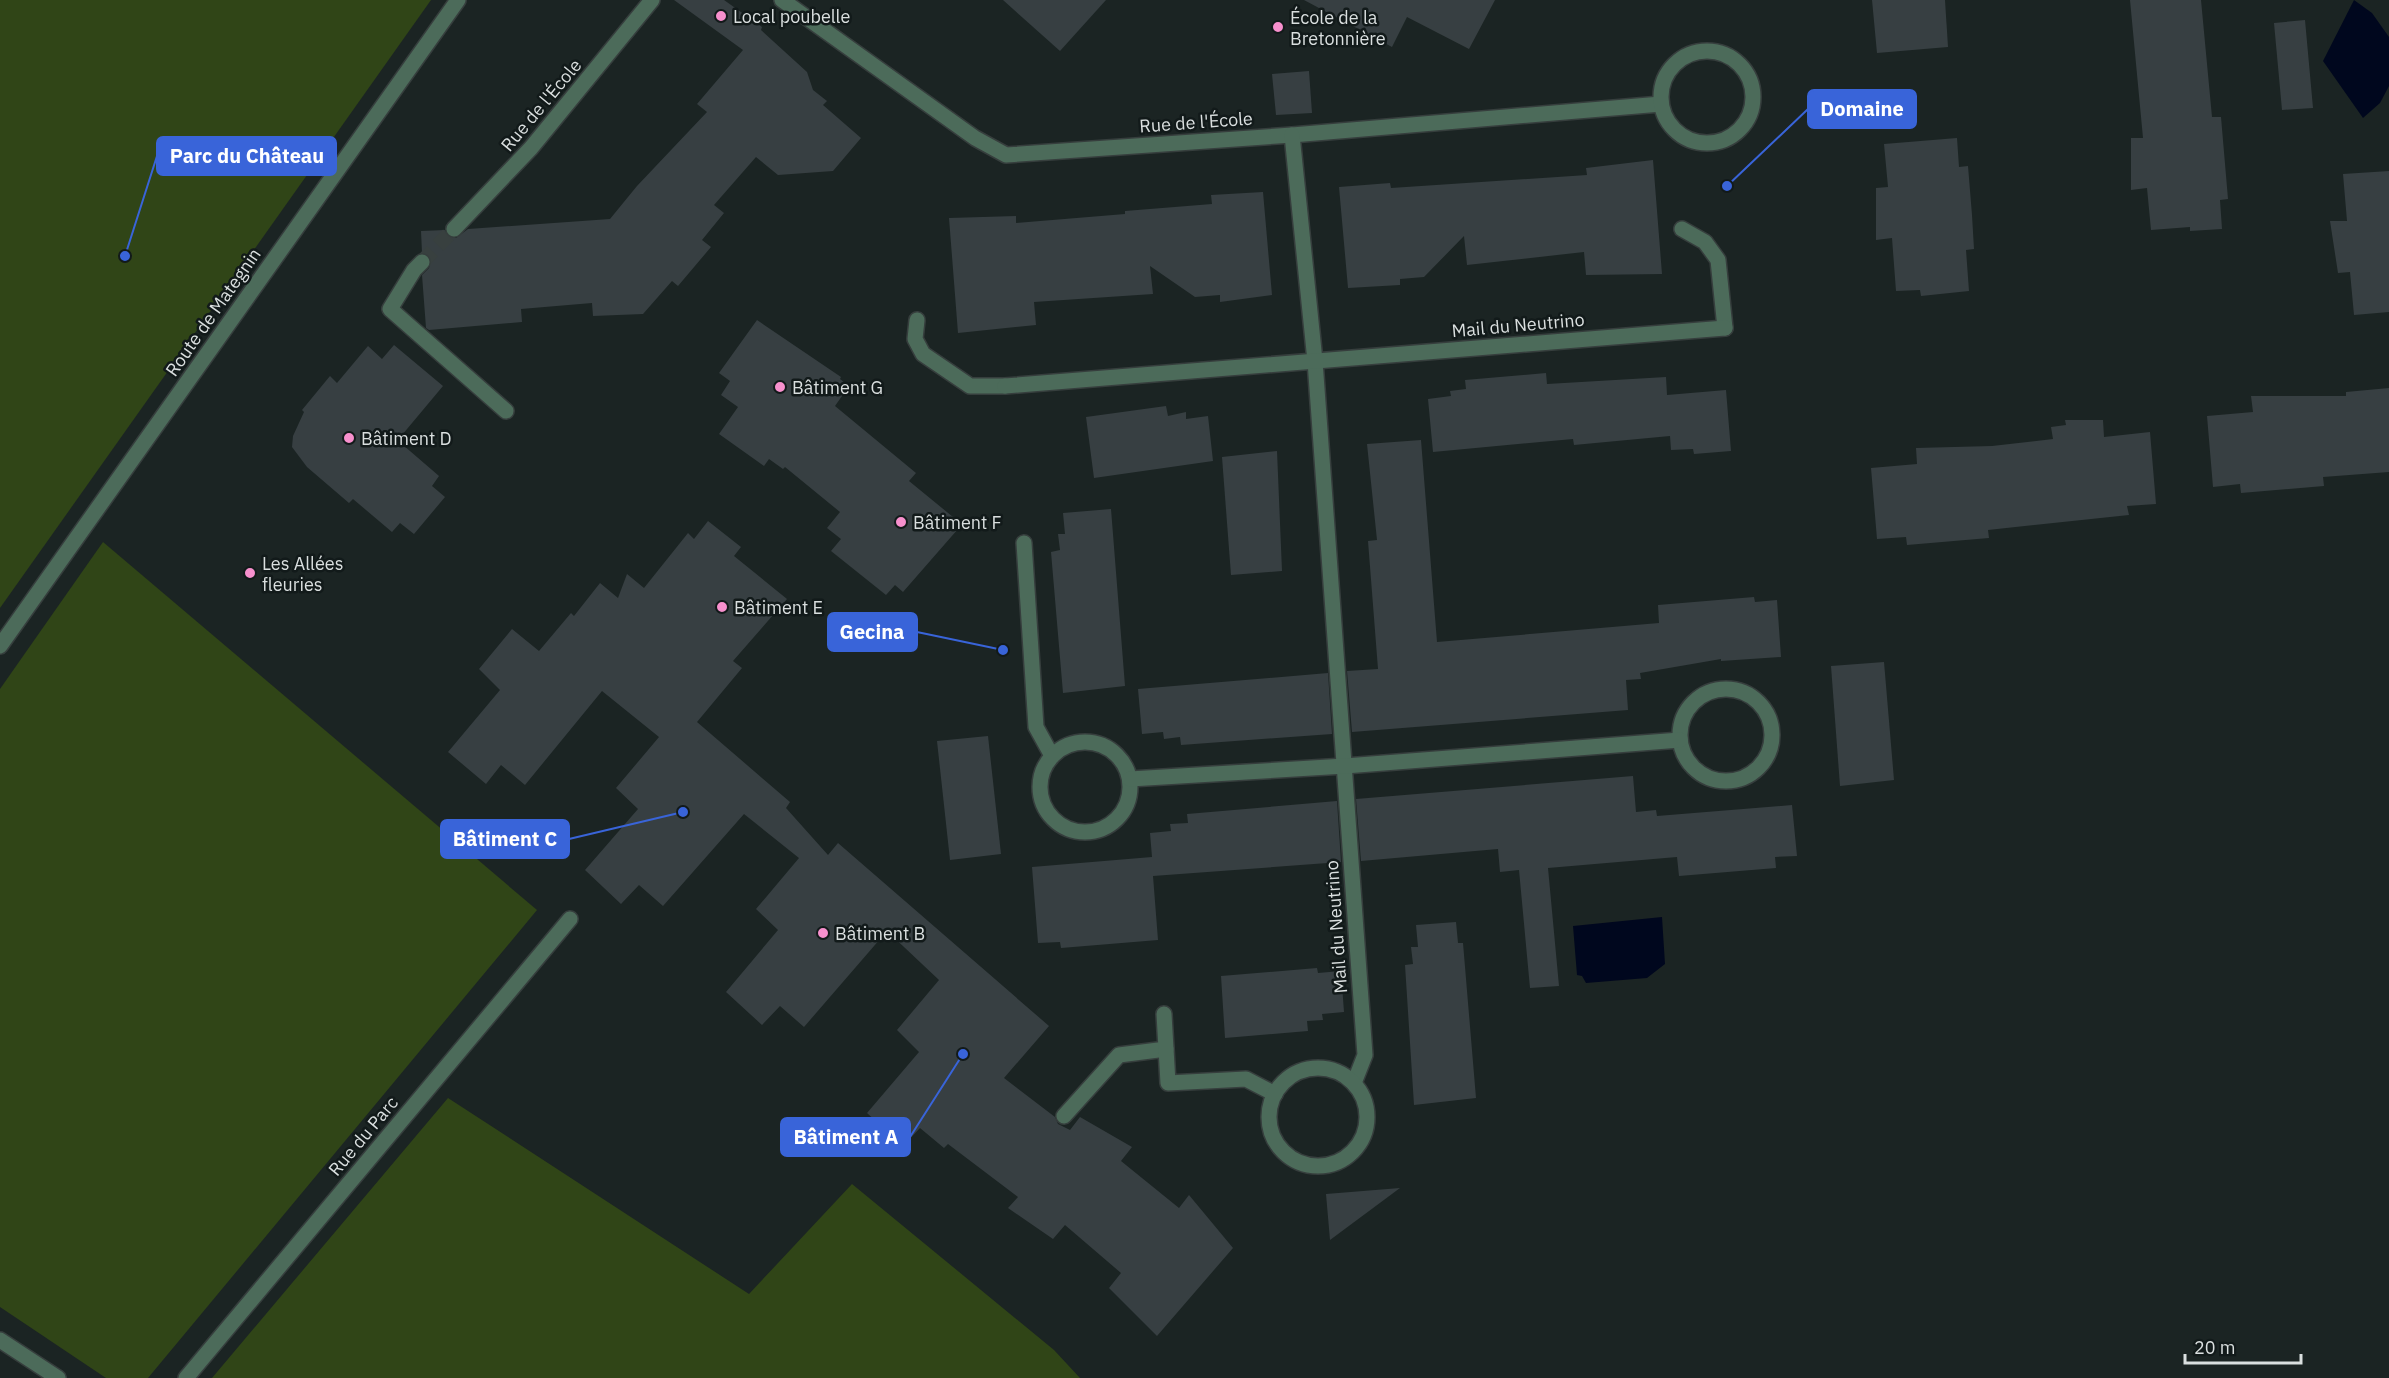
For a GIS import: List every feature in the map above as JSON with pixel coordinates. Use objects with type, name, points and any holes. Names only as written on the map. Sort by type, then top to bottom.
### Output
[{"type":"street","name":"Route de Mategnin","points":[[0,646],[458,0]]},
{"type":"street","name":"Rue de l'École","points":[[454,230],[531,148],[652,0]]},
{"type":"street","name":"Rue de l'École","points":[[782,0],[975,138],[1005,155],[1292,135],[1661,104]]},
{"type":"street","points":[[1716,51],[1739,63],[1751,81],[1754,102],[1748,120],[1728,139],[1713,143],[1688,140],[1671,126],[1661,104],[1663,82],[1674,64],[1692,53],[1716,51]]},
{"type":"street","name":"Mail du Neutrino","points":[[1292,135],[1315,361],[1365,1054],[1354,1083]]},
{"type":"street","name":"Mail du Neutrino","points":[[917,321],[915,339],[922,354],[970,386],[1005,386],[1725,328],[1718,260],[1705,242],[1682,230]]},
{"type":"street","points":[[422,262],[414,270],[390,309],[506,411]]},
{"type":"street","points":[[1024,543],[1036,728],[1052,756]]},
{"type":"street","points":[[1725,688],[1741,690],[1755,698],[1768,714],[1773,729],[1772,746],[1759,768],[1746,777],[1730,782],[1714,780],[1700,773],[1685,756],[1680,740],[1681,724],[1687,709],[1699,698],[1725,688]]},
{"type":"street","points":[[1130,779],[1345,766],[1680,740]]},
{"type":"street","points":[[1091,742],[1117,754],[1130,779],[1130,798],[1122,814],[1108,826],[1090,833],[1072,831],[1056,822],[1045,808],[1040,790],[1042,772],[1052,756],[1063,747],[1091,742]]},
{"type":"street","name":"Rue du Parc","points":[[186,1378],[570,919]]},
{"type":"street","points":[[1164,1014],[1168,1083],[1246,1079],[1275,1094]]},
{"type":"street","points":[[1064,1116],[1119,1055],[1166,1049]]},
{"type":"street","points":[[1321,1067],[1339,1072],[1354,1083],[1363,1097],[1367,1113],[1366,1130],[1359,1144],[1340,1160],[1317,1166],[1294,1159],[1276,1142],[1270,1126],[1270,1110],[1275,1094],[1287,1080],[1303,1070],[1321,1067]]},
{"type":"street","points":[[0,1340],[58,1378]]},
{"type":"green space","points":[[0,0],[431,0],[0,608]]},
{"type":"green space","points":[[103,542],[537,910],[148,1378],[106,1378],[0,1307],[0,689]]},
{"type":"green space","points":[[448,1098],[749,1294],[852,1184],[1054,1350],[1080,1378],[212,1378]]},
{"type":"water","points":[[2354,0],[2372,13],[2389,37],[2389,86],[2380,103],[2363,118],[2323,61]]},
{"type":"water","points":[[1662,917],[1665,964],[1647,978],[1586,983],[1582,976],[1577,975],[1573,926]]},
{"type":"building","points":[[674,0],[724,0],[762,27],[761,30],[807,72],[813,90],[827,101],[823,105],[861,138],[833,171],[778,175],[756,157],[714,205],[724,213],[702,240],[711,247],[678,286],[672,281],[643,314],[593,316],[592,303],[521,309],[522,322],[429,330],[426,328],[422,275],[429,268],[431,260],[428,255],[422,253],[421,231],[445,230],[448,236],[456,238],[468,229],[610,219],[637,186],[707,112],[697,104],[743,50]]},
{"type":"building","points":[[1003,0],[1106,0],[1060,51]]},
{"type":"building","points":[[1304,0],[1495,0],[1469,49],[1407,17],[1392,47]]},
{"type":"building","points":[[1872,0],[1945,0],[1948,47],[1877,53]]},
{"type":"building","points":[[2130,0],[2201,0],[2212,117],[2221,117],[2228,199],[2220,200],[2222,229],[2190,231],[2190,227],[2151,230],[2147,188],[2131,190],[2131,138],[2143,138]]},
{"type":"building","points":[[2305,20],[2313,108],[2282,110],[2274,23]]},
{"type":"building","points":[[1309,71],[1312,113],[1276,115],[1272,74]]},
{"type":"building","points":[[1957,138],[1959,167],[1968,166],[1972,215],[1974,249],[1966,250],[1969,291],[1921,296],[1920,290],[1896,291],[1892,238],[1876,240],[1876,188],[1888,187],[1884,144]]},
{"type":"building","points":[[1653,160],[1662,274],[1586,275],[1584,252],[1467,265],[1464,236],[1424,277],[1400,279],[1400,285],[1348,288],[1339,187],[1390,183],[1391,188],[1587,175],[1586,168]]},
{"type":"building","points":[[2389,171],[2389,312],[2354,315],[2350,272],[2338,273],[2330,221],[2347,221],[2343,174]]},
{"type":"building","points":[[1263,192],[1272,295],[1220,302],[1220,295],[1195,297],[1150,266],[1153,294],[1034,302],[1036,325],[958,333],[949,218],[1016,216],[1016,223],[1125,214],[1125,211],[1212,204],[1211,195]]},
{"type":"building","points":[[757,320],[841,377],[840,379],[849,386],[835,406],[916,473],[909,481],[953,517],[950,522],[958,529],[903,592],[895,585],[886,595],[831,551],[841,539],[827,528],[840,512],[785,467],[783,469],[769,459],[764,466],[719,434],[738,407],[721,395],[730,381],[719,373]]},
{"type":"building","name":"Bâtiment D","points":[[394,345],[443,386],[402,435],[407,439],[403,445],[439,476],[432,486],[445,497],[414,534],[400,523],[392,532],[353,499],[349,503],[307,467],[292,447],[293,436],[304,412],[302,410],[330,376],[337,383],[368,346],[382,359]]},
{"type":"building","points":[[1546,373],[1547,384],[1666,377],[1667,395],[1726,390],[1731,451],[1694,454],[1693,449],[1671,450],[1670,436],[1574,445],[1573,439],[1433,452],[1428,399],[1451,396],[1450,391],[1466,389],[1465,380]]},
{"type":"building","points":[[2389,388],[2389,472],[2323,477],[2324,486],[2241,493],[2240,484],[2213,487],[2207,416],[2253,412],[2251,396],[2346,396],[2346,392]]},
{"type":"building","points":[[1166,406],[1168,416],[1186,412],[1186,419],[1208,416],[1213,461],[1094,478],[1086,417]]},
{"type":"building","points":[[2065,420],[2103,420],[2104,437],[2150,432],[2156,504],[2127,506],[2129,515],[1988,530],[1989,538],[1907,545],[1906,537],[1877,539],[1871,468],[1917,464],[1916,448],[1992,446],[2053,439],[2051,427],[2066,425]]},
{"type":"building","points":[[1421,440],[1437,642],[1659,623],[1658,605],[1754,597],[1755,602],[1777,600],[1781,657],[1721,661],[1721,659],[1640,673],[1641,679],[1626,680],[1628,710],[1352,732],[1347,671],[1378,669],[1368,541],[1377,540],[1367,444]]},
{"type":"building","points":[[1277,451],[1282,571],[1231,575],[1222,457]]},
{"type":"building","points":[[1111,509],[1125,686],[1063,693],[1051,552],[1060,550],[1058,534],[1065,534],[1063,513]]},
{"type":"building","points":[[708,521],[741,547],[734,556],[787,599],[733,661],[742,668],[697,722],[790,802],[786,808],[828,855],[838,843],[1049,1026],[1004,1078],[1055,1117],[1058,1124],[1070,1130],[1080,1117],[1132,1147],[1121,1161],[1179,1208],[1189,1195],[1233,1248],[1157,1336],[1109,1288],[1121,1273],[1065,1225],[1053,1239],[1008,1208],[1018,1197],[948,1144],[944,1148],[920,1128],[903,1146],[867,1113],[919,1052],[897,1030],[939,980],[887,931],[804,1027],[780,1006],[762,1025],[726,992],[778,930],[756,909],[799,858],[744,814],[663,906],[639,885],[621,904],[585,870],[638,809],[616,788],[659,737],[602,691],[525,785],[501,765],[486,784],[448,752],[500,690],[479,669],[512,629],[539,651],[571,613],[574,616],[600,583],[618,598],[627,574],[644,588],[688,533],[694,539]]},
{"type":"building","points":[[1884,662],[1894,780],[1840,786],[1831,666]]},
{"type":"building","points":[[1328,673],[1332,734],[1181,745],[1180,737],[1164,739],[1163,732],[1142,734],[1138,689]]},
{"type":"building","points":[[988,736],[1001,854],[950,860],[937,741]]},
{"type":"building","points":[[1633,776],[1636,812],[1656,810],[1657,816],[1792,805],[1797,856],[1775,857],[1776,868],[1679,876],[1677,857],[1548,868],[1559,986],[1530,988],[1519,870],[1500,872],[1498,849],[1361,861],[1356,799]]},
{"type":"building","points":[[1337,801],[1341,862],[1153,876],[1158,940],[1061,948],[1060,942],[1038,943],[1032,867],[1152,857],[1150,833],[1171,831],[1170,824],[1188,823],[1187,814]]},
{"type":"building","points":[[1456,922],[1458,943],[1463,943],[1476,1098],[1414,1105],[1405,965],[1413,964],[1411,947],[1418,947],[1416,925]]},
{"type":"building","points":[[1317,968],[1318,973],[1341,971],[1344,1012],[1322,1014],[1323,1020],[1307,1021],[1308,1031],[1225,1038],[1221,976]]},
{"type":"building","points":[[1400,1188],[1330,1240],[1326,1194]]},
{"type":"tunnel","points":[[422,262],[454,229]]},
{"type":"place","name":"Local poubelle","points":[[721,16]]},
{"type":"place","name":"École de la Bretonnière","points":[[1278,27]]},
{"type":"place","name":"Domaine","points":[[1727,186]]},
{"type":"place","name":"Parc du Château","points":[[125,256]]},
{"type":"place","name":"Bâtiment G","points":[[780,387]]},
{"type":"place","name":"Bâtiment D","points":[[349,438]]},
{"type":"place","name":"Bâtiment F","points":[[901,522]]},
{"type":"place","name":"Les Allées fleuries","points":[[250,573]]},
{"type":"place","name":"Bâtiment E","points":[[722,607]]},
{"type":"place","name":"Gecina","points":[[1003,650]]},
{"type":"place","name":"Bâtiment C","points":[[683,812]]},
{"type":"place","name":"Bâtiment B","points":[[823,933]]},
{"type":"place","name":"Bâtiment A","points":[[963,1054]]}]
